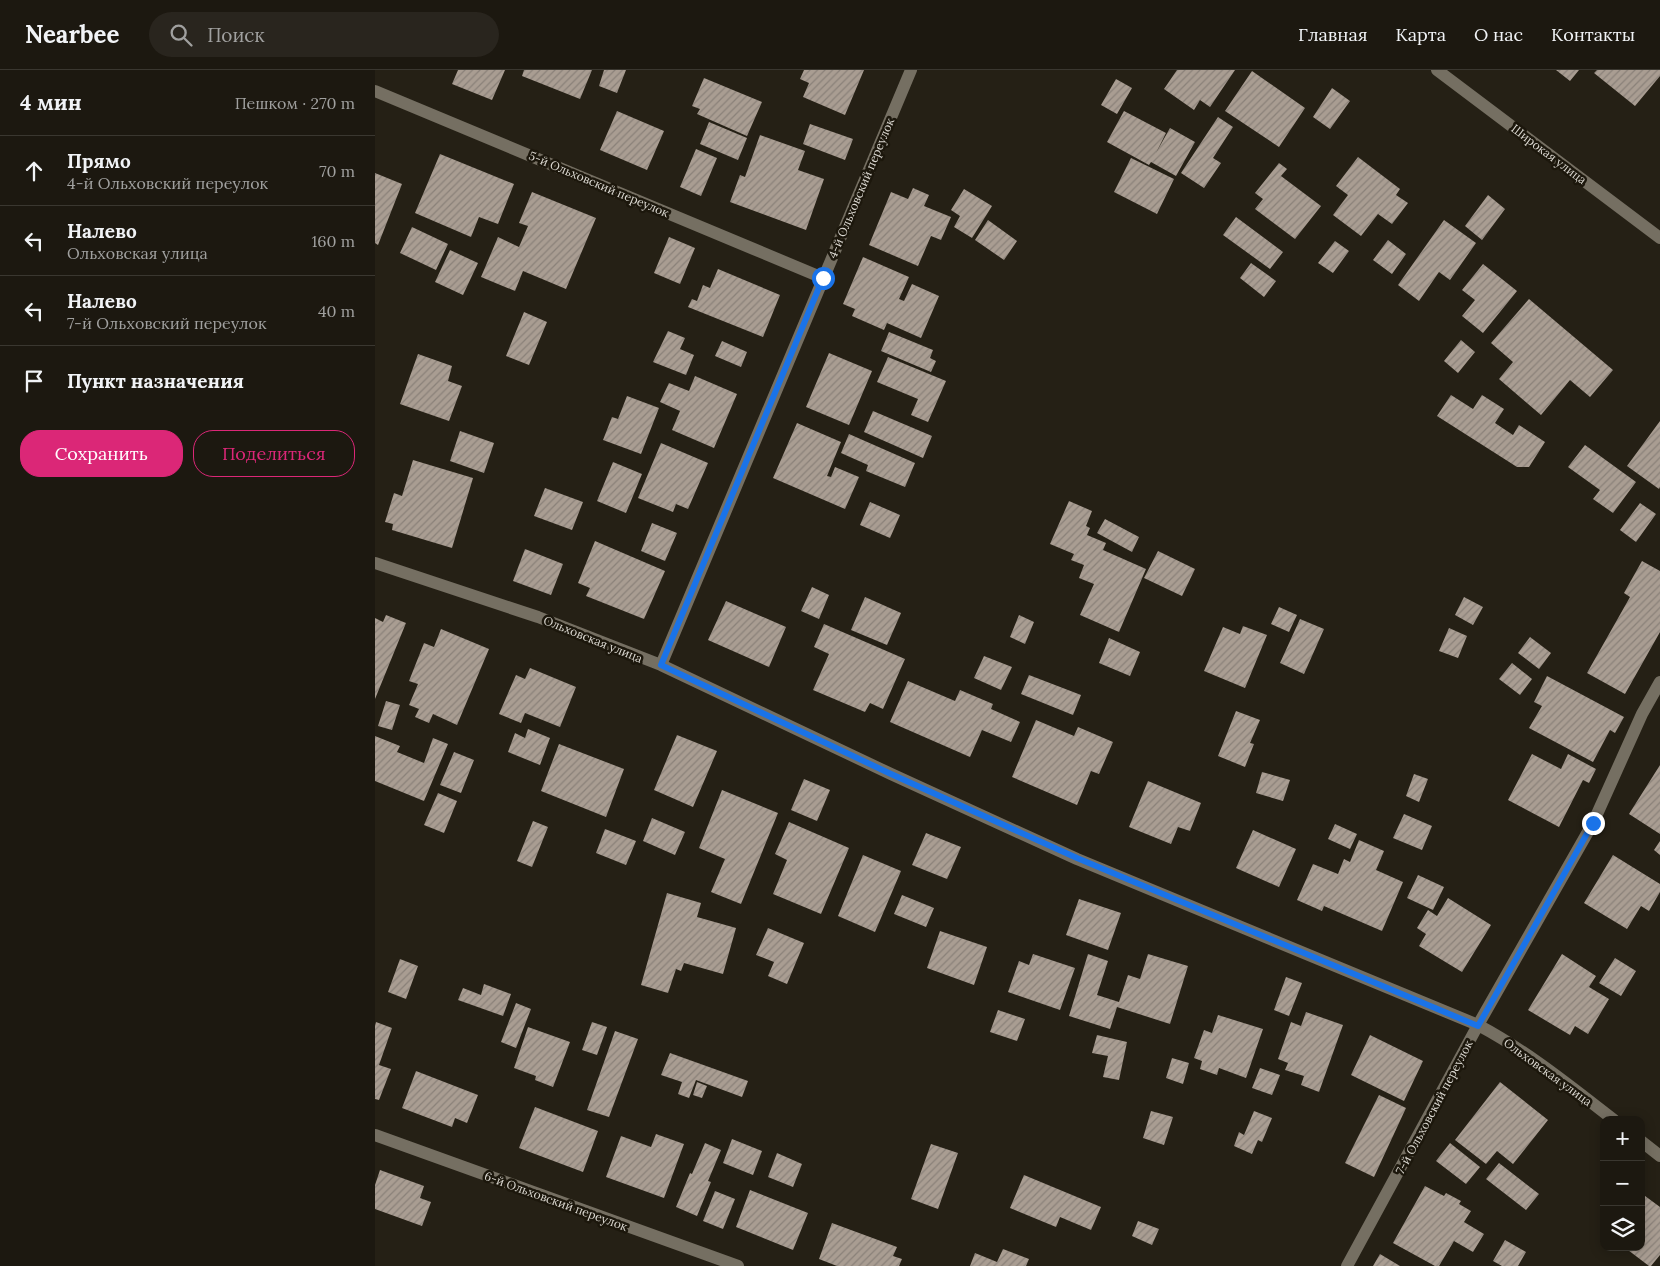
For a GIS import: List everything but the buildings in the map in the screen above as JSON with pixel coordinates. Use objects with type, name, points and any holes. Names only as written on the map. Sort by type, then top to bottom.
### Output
[{"type":"street","name":"4-й Ольховский переулок","points":[[661,665],[911,70]]},
{"type":"street","name":"Широкая улица","points":[[1437,70],[1660,238]]},
{"type":"street","name":"5-й Ольховский переулок","points":[[375,91],[823,278]]},
{"type":"street","name":"Ольховская улица","points":[[375,563],[538,617],[661,665],[899,778],[1077,858],[1478,1026],[1503,1038],[1541,1064],[1608,1116]]},
{"type":"street","name":"7-й Ольховский переулок","points":[[1347,1266],[1478,1026],[1593,823],[1642,714],[1660,682]]},
{"type":"street","name":"6-й Ольховский переулок","points":[[375,1135],[737,1266]]},
{"type":"street","points":[[1645,1144],[1660,1156]]},
{"type":"route","points":[[823,278],[661,665],[891,774],[1077,858],[1478,1026],[1593,823]]}]
